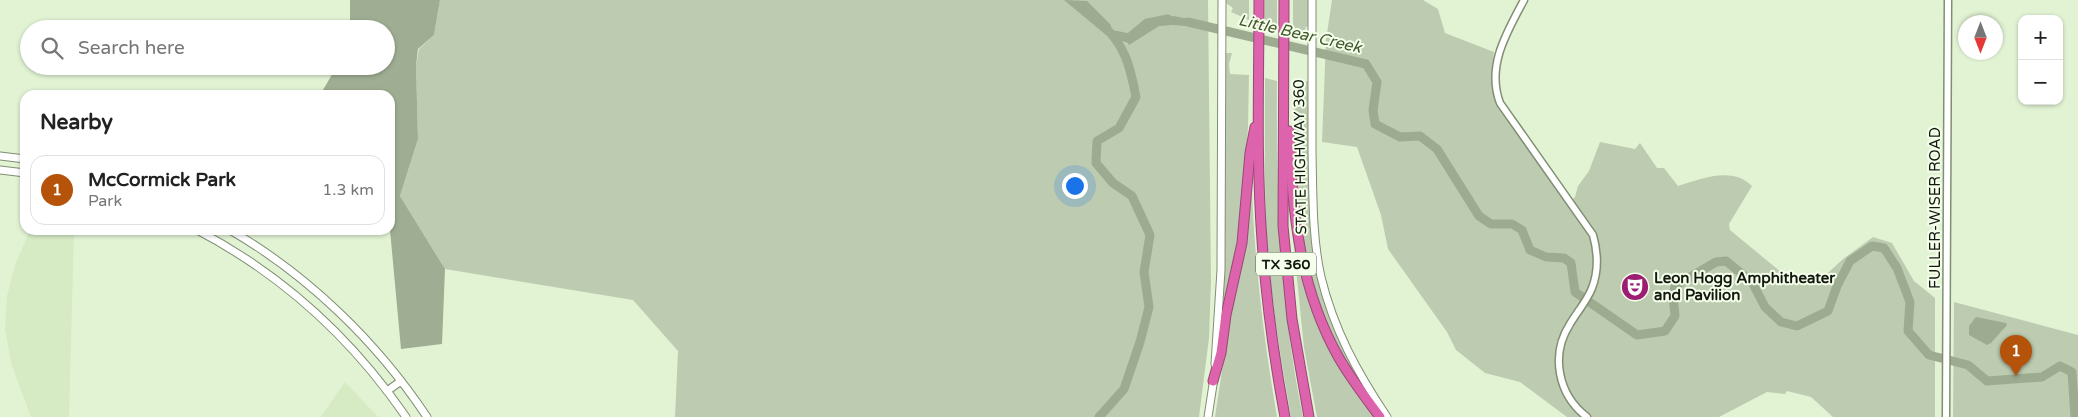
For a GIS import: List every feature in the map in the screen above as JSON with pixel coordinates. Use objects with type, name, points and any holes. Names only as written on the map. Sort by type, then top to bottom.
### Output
[{"type":"highway","name":"TX 360","points":[[1259,0],[1258,112],[1260,200],[1265,276],[1273,341],[1286,417]]},
{"type":"highway","name":"TX 360","points":[[1284,0],[1283,226],[1298,356],[1309,417]]},
{"type":"highway","points":[[1284,109],[1289,123],[1291,187],[1307,284],[1316,311],[1340,359],[1380,417]]},
{"type":"highway","points":[[1213,381],[1221,353],[1226,315],[1242,243],[1250,153],[1258,112]]},
{"type":"main road","name":"STATE HIGHWAY 360","points":[[1312,0],[1313,195],[1321,276],[1342,339],[1353,364],[1387,417]]},
{"type":"main road","points":[[1208,417],[1213,381],[1221,270],[1222,2]]},
{"type":"main road","points":[[0,156],[20,158]]},
{"type":"main road","points":[[0,170],[20,172]]},
{"type":"main road","points":[[206,235],[242,255],[298,295],[351,347],[406,417]]},
{"type":"main road","points":[[238,235],[264,251],[307,283],[349,322],[387,363],[427,417]]},
{"type":"main road","points":[[387,391],[400,381]]},
{"type":"street","points":[[1524,0],[1498,53],[1494,73],[1496,91],[1500,103],[1593,235],[1598,261],[1597,272],[1590,293],[1563,338],[1559,361],[1560,373],[1567,395],[1587,417]]},
{"type":"street","name":"FULLER-WISER ROAD","points":[[1946,417],[1948,0]]},
{"type":"shaded area","points":[[350,0],[440,0],[434,35],[418,49],[416,65],[418,139],[400,196],[445,269],[442,344],[401,349],[390,235],[395,235],[395,90],[323,90],[332,75],[395,75],[395,20],[350,20]]},
{"type":"shaded area","points":[[440,0],[1208,0],[1211,281],[1209,338],[1199,417],[675,417],[678,351],[633,300],[445,269],[400,196],[418,139],[416,65],[419,49],[434,35]]},
{"type":"shaded area","points":[[1064,0],[1087,1],[1111,25],[1106,35]]},
{"type":"shaded area","points":[[1226,0],[1249,0],[1249,20],[1231,12],[1233,8],[1226,3]]},
{"type":"shaded area","points":[[1265,0],[1277,0],[1277,27],[1265,22]]},
{"type":"shaded area","points":[[1293,0],[1310,0],[1310,26],[1306,27],[1304,32],[1293,29]]},
{"type":"shaded area","points":[[1332,0],[1423,0],[1438,9],[1445,33],[1494,52],[1492,73],[1496,102],[1567,204],[1575,197],[1578,186],[1589,171],[1600,142],[1635,149],[1640,143],[1657,168],[1664,168],[1678,186],[1706,178],[1726,175],[1744,180],[1752,186],[1729,224],[1730,230],[1787,277],[1816,284],[1843,259],[1873,237],[1892,243],[1914,281],[1935,298],[1935,417],[1833,417],[1811,397],[1787,391],[1785,394],[1767,392],[1719,417],[1567,417],[1520,382],[1485,373],[1456,350],[1447,332],[1388,249],[1381,215],[1357,147],[1322,142],[1326,40]]},
{"type":"shaded area","points":[[1174,16],[1199,21],[1197,27],[1159,26],[1129,45],[1125,39],[1160,19]]},
{"type":"shaded area","points":[[1225,53],[1232,53],[1229,64],[1230,74],[1249,75],[1248,128],[1241,231],[1226,303],[1223,303]]},
{"type":"shaded area","points":[[1265,78],[1277,81],[1277,166],[1284,292],[1295,375],[1303,417],[1291,417],[1271,286],[1265,202]]},
{"type":"shaded area","points":[[1306,81],[1309,81],[1317,271],[1333,327],[1357,379],[1330,331],[1307,267],[1295,189],[1294,91],[1305,89]]},
{"type":"shaded area","points":[[1249,190],[1252,190],[1261,304],[1277,417],[1215,417]]},
{"type":"shaded area","points":[[1292,229],[1294,229],[1314,311],[1378,417],[1317,417],[1304,348]]},
{"type":"shaded area","points":[[28,235],[74,235],[69,417],[31,417],[11,363],[5,328],[7,296],[15,265]]},
{"type":"shaded area","points":[[1954,302],[2078,335],[2078,417],[1953,417]]},
{"type":"shaded area","points":[[1976,317],[2006,323],[2007,325],[1987,345],[1969,335],[1969,326]]},
{"type":"shaded area","points":[[345,382],[378,417],[321,417]]},
{"type":"waterway","name":"Little Bear Creek","points":[[1114,35],[1129,38],[1147,23],[1168,19]]},
{"type":"waterway","points":[[1099,417],[1124,389],[1140,342],[1149,307],[1144,272],[1150,235],[1132,196],[1113,183],[1096,163],[1097,141],[1119,128],[1136,97],[1129,65],[1121,47],[1100,22]]},
{"type":"waterway","name":"Little Bear Creek","points":[[1188,22],[1366,64],[1377,82],[1373,110],[1375,124],[1400,137],[1420,136],[1437,149],[1479,216],[1491,224],[1512,224],[1522,230],[1530,250],[1546,257],[1564,258],[1571,263],[1575,292],[1637,335],[1665,331],[1675,316],[1673,296],[1675,286],[1716,262],[1726,261],[1752,282],[1765,307],[1781,322],[1797,326],[1828,311],[1837,286],[1850,261],[1872,246],[1884,248],[1897,268],[1910,302],[1908,331],[1929,355],[1968,365],[1987,381],[2042,377],[2060,366],[2072,372],[2075,417]]},
{"type":"place","name":"Leon Hogg Amphitheater and Pavilion","points":[[1635,287]]},
{"type":"place","name":"McCormick Park","points":[[2016,376]]}]
